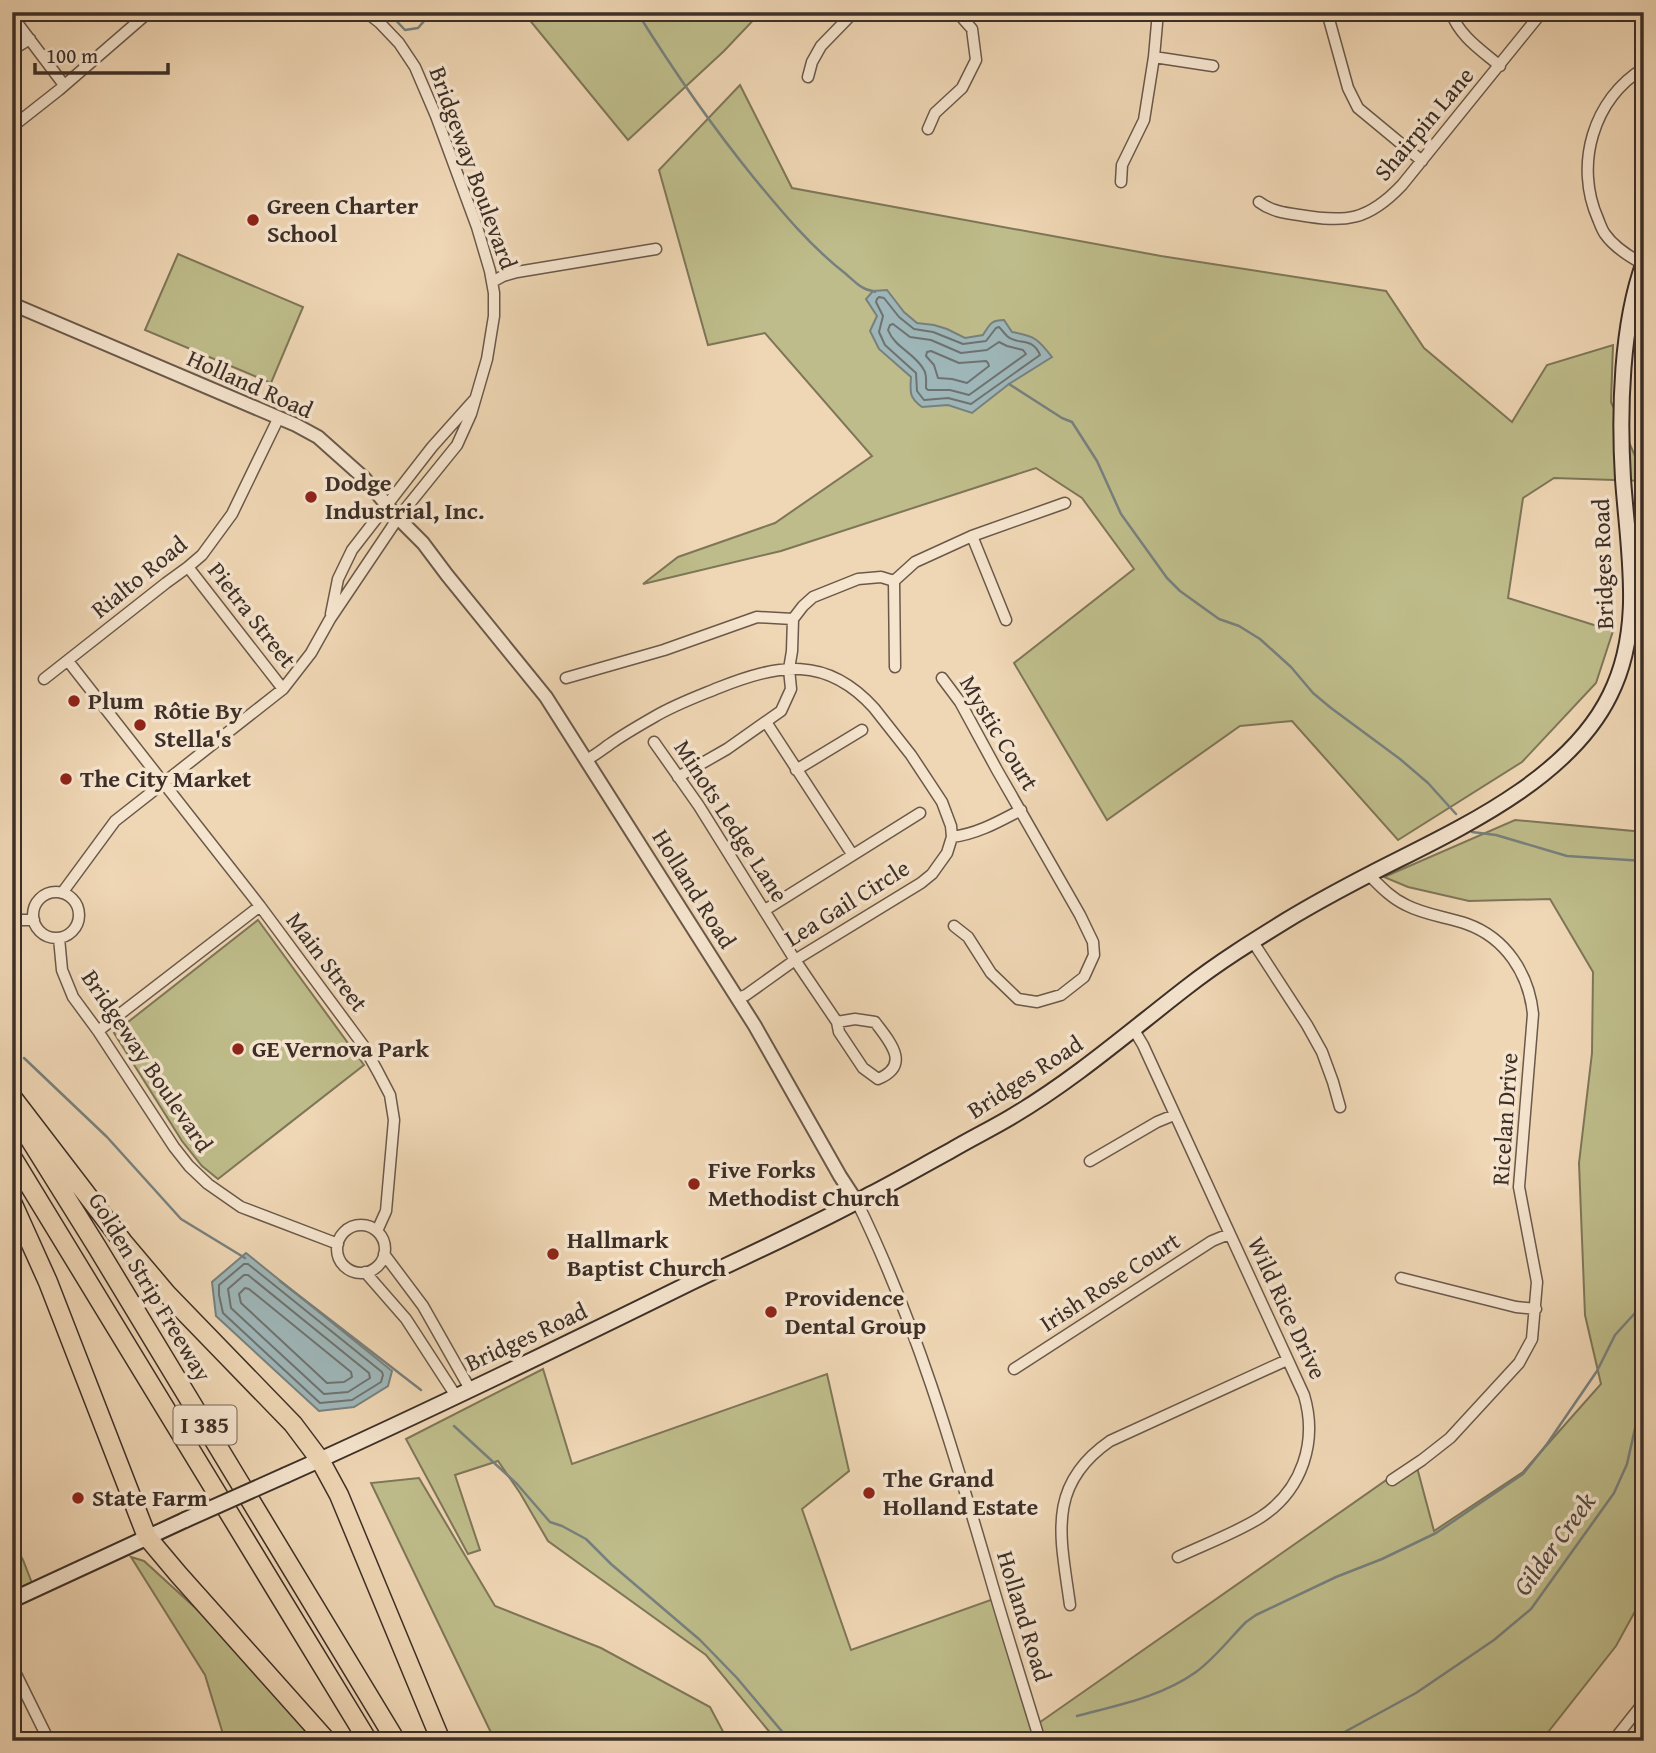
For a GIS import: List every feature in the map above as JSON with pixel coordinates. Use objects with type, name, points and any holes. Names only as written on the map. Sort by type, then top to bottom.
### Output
[{"type":"highway","points":[[12,1097],[158,1284],[293,1424],[320,1460],[339,1495],[441,1741]]},
{"type":"highway","name":"Golden Strip Freeway","points":[[12,1112],[91,1236],[396,1741]]},
{"type":"highway","name":"Golden Strip Freeway","points":[[12,1157],[368,1741]]},
{"type":"highway","points":[[12,1202],[48,1282],[147,1537],[327,1741]]},
{"type":"main road","name":"Bridges Road","points":[[12,1600],[456,1396],[857,1202],[1047,1094],[1192,983],[1309,907],[1463,826],[1527,786],[1583,737],[1604,707],[1622,665],[1631,621],[1631,578],[1622,471],[1623,370],[1634,292],[1643,263]]},
{"type":"street","points":[[12,127],[149,12]]},
{"type":"street","name":"Bridgeway Boulevard","points":[[62,893],[115,821],[283,688],[311,653],[330,618],[398,518],[457,444],[476,397],[487,359],[494,316],[490,271],[436,116],[415,67],[399,43],[366,12]]},
{"type":"street","points":[[808,77],[821,46],[854,12]]},
{"type":"street","points":[[929,130],[935,113],[962,88],[976,60],[972,29],[957,12]]},
{"type":"street","points":[[1121,181],[1122,165],[1144,120],[1158,12]]},
{"type":"street","points":[[1327,12],[1348,88],[1358,108],[1422,161]]},
{"type":"street","points":[[1451,12],[1461,32],[1500,66]]},
{"type":"street","name":"Shairpin Lane","points":[[1258,202],[1277,212],[1335,220],[1352,218],[1384,203],[1402,186],[1542,12]]},
{"type":"street","points":[[16,15],[64,85]]},
{"type":"street","points":[[12,50],[30,39]]},
{"type":"street","points":[[1154,57],[1213,66]]},
{"type":"street","points":[[1643,263],[1628,256],[1605,235],[1591,202],[1587,174],[1593,135],[1604,108],[1620,86],[1644,68]]},
{"type":"street","points":[[492,282],[517,272],[656,249]]},
{"type":"street","name":"Holland Road","points":[[12,303],[279,416],[318,437],[364,478],[398,518],[424,543],[546,697],[738,998],[872,1231],[949,1435],[1040,1741]]},
{"type":"street","name":"Bridgeway Boulevard","points":[[330,618],[338,579],[352,550],[395,492],[476,397]]},
{"type":"street","name":"Rialto Road","points":[[44,679],[202,555],[232,514],[279,416]]},
{"type":"street","points":[[895,667],[894,581],[915,562],[972,536],[1065,503]]},
{"type":"street","points":[[972,536],[1006,620]]},
{"type":"street","name":"Pietra Street","points":[[188,567],[283,688]]},
{"type":"street","points":[[678,777],[727,749],[781,712],[791,689],[789,669],[793,619],[803,606],[813,597],[858,579],[881,577],[894,581]]},
{"type":"street","points":[[566,678],[664,650],[757,617],[793,619]]},
{"type":"street","name":"Main Street","points":[[68,661],[260,906],[363,1045],[390,1095],[394,1120],[386,1211],[377,1231]]},
{"type":"street","points":[[586,760],[678,704],[756,674],[805,669],[827,674],[864,696],[933,786],[947,813],[952,837],[969,835],[1021,810]]},
{"type":"street","name":"Mystic Court","points":[[942,678],[960,702],[1080,915],[1093,942],[1094,956],[1084,976],[1061,995],[1037,1002],[1018,999],[991,972],[968,937],[954,926]]},
{"type":"street","points":[[766,722],[852,854]]},
{"type":"street","points":[[796,770],[862,730]]},
{"type":"street","name":"Minots Ledge Lane","points":[[654,742],[699,806],[837,1022],[839,1032],[863,1069],[878,1079],[895,1067],[897,1056],[874,1022],[855,1019],[837,1022]]},
{"type":"street","points":[[765,910],[920,813]]},
{"type":"street","name":"Lea Gail Circle","points":[[738,998],[921,883],[945,858],[952,837]]},
{"type":"street","name":"Ricelan Drive","points":[[1368,874],[1404,904],[1471,925],[1490,936],[1512,957],[1527,983],[1533,1023],[1519,1187],[1537,1282],[1532,1339],[1519,1363],[1450,1438],[1392,1480]]},
{"type":"street","points":[[62,893],[75,902],[78,924],[67,936],[52,938],[40,932],[33,912],[40,899],[47,894],[62,893]]},
{"type":"street","points":[[98,1031],[260,906]]},
{"type":"street","points":[[12,920],[34,920]]},
{"type":"street","name":"Bridgeway Boulevard","points":[[60,938],[62,970],[73,996],[189,1166],[208,1184],[241,1207],[338,1244]]},
{"type":"street","points":[[1253,942],[1322,1052],[1340,1107]]},
{"type":"street","name":"Wild Rice Drive","points":[[1134,1030],[1304,1395],[1309,1420],[1308,1448],[1298,1478],[1283,1498],[1259,1518],[1178,1557]]},
{"type":"street","points":[[1090,1161],[1174,1115]]},
{"type":"street","points":[[384,1254],[375,1268],[365,1272],[350,1270],[342,1263],[338,1244],[342,1234],[351,1227],[367,1226],[377,1231],[383,1239],[384,1254],[423,1306],[470,1389]]},
{"type":"street","name":"Irish Rose Court","points":[[1014,1369],[1212,1241],[1229,1234]]},
{"type":"street","points":[[365,1272],[406,1318],[456,1396]]},
{"type":"street","points":[[1401,1278],[1535,1310]]},
{"type":"street","points":[[1070,1605],[1061,1532],[1062,1510],[1069,1488],[1086,1462],[1110,1441],[1287,1360]]},
{"type":"street","points":[[12,1666],[49,1741]]},
{"type":"street","points":[[1613,1741],[1644,1702]]},
{"type":"shaded area","points":[[523,12],[761,12],[724,51],[628,140]]},
{"type":"shaded area","points":[[740,85],[792,188],[1161,256],[1386,291],[1424,348],[1512,422],[1547,365],[1613,345],[1611,402],[1644,481],[1554,478],[1523,498],[1508,598],[1613,631],[1596,683],[1522,762],[1398,840],[1292,721],[1240,726],[1107,820],[1014,663],[1134,569],[1082,498],[1036,468],[781,551],[643,584],[678,557],[775,523],[872,456],[765,333],[708,345],[659,170]]},
{"type":"shaded area","points":[[178,254],[303,307],[271,383],[145,330]]},
{"type":"shaded area","points":[[1515,820],[1644,832],[1644,1595],[1616,1646],[1541,1741],[777,1741],[706,1655],[548,1541],[498,1461],[455,1475],[480,1550],[468,1554],[406,1439],[543,1369],[572,1464],[827,1374],[849,1471],[802,1509],[851,1650],[999,1597],[1036,1725],[1415,1460],[1434,1531],[1523,1472],[1601,1384],[1585,1315],[1579,1163],[1592,1053],[1593,972],[1550,899],[1469,901],[1408,887],[1384,877]]},
{"type":"shaded area","name":"GE Vernova Park","points":[[258,920],[364,1065],[218,1179],[202,1166],[182,1141],[114,1033]]},
{"type":"shaded area","points":[[419,1478],[495,1606],[601,1648],[710,1707],[728,1741],[495,1741],[371,1483]]},
{"type":"shaded area","points":[[12,1541],[23,1560],[37,1596],[12,1607]]},
{"type":"shaded area","points":[[131,1557],[144,1561],[201,1613],[318,1741],[211,1741],[223,1734],[205,1675]]},
{"type":"water","points":[[887,290],[904,312],[917,323],[947,329],[965,338],[983,335],[991,323],[1004,320],[1012,332],[1035,339],[1052,357],[1009,384],[972,413],[948,405],[922,407],[911,394],[911,377],[879,349],[870,331],[877,316],[866,299],[873,291]]},
{"type":"water","points":[[246,1253],[392,1371],[388,1386],[354,1407],[319,1411],[216,1316],[212,1282]]},
{"type":"waterway","points":[[388,12],[405,30],[418,28],[432,12]]},
{"type":"waterway","points":[[637,12],[708,117],[775,204],[833,264],[858,285],[875,292]]},
{"type":"waterway","points":[[1009,384],[1072,422],[1097,461],[1121,514],[1167,578],[1180,591],[1219,619],[1239,626],[1260,639],[1291,667],[1313,693],[1400,759],[1428,783],[1456,814]]},
{"type":"waterway","points":[[1472,832],[1496,835],[1567,856],[1644,861]]},
{"type":"waterway","points":[[24,1058],[107,1137],[181,1219],[245,1258]]},
{"type":"waterway","name":"Gilder Creek","points":[[1328,1741],[1416,1693],[1494,1640],[1531,1609],[1614,1493],[1627,1464],[1636,1424],[1635,1313],[1644,1267]]},
{"type":"waterway","points":[[280,1281],[421,1390]]},
{"type":"waterway","points":[[1077,1716],[1139,1699],[1183,1681],[1203,1666],[1256,1615],[1436,1533],[1523,1474],[1597,1371],[1615,1335],[1635,1313]]},
{"type":"waterway","points":[[454,1426],[517,1484],[550,1522],[586,1539],[611,1564],[700,1640],[737,1678],[790,1741]]},
{"type":"place","name":"Green Charter School","points":[[253,220]]},
{"type":"place","name":"Dodge Industrial, Inc.","points":[[311,497]]},
{"type":"place","name":"Plum","points":[[74,701]]},
{"type":"place","name":"Rôtie By Stella's","points":[[140,725]]},
{"type":"place","name":"The City Market","points":[[66,779]]},
{"type":"place","name":"GE Vernova Park","points":[[238,1049]]},
{"type":"place","name":"Five Forks Methodist Church","points":[[694,1184]]},
{"type":"place","name":"Hallmark Baptist Church","points":[[553,1254]]},
{"type":"place","name":"Providence Dental Group","points":[[771,1312]]},
{"type":"place","name":"The Grand Holland Estate","points":[[869,1493]]},
{"type":"place","name":"State Farm","points":[[78,1498]]}]
